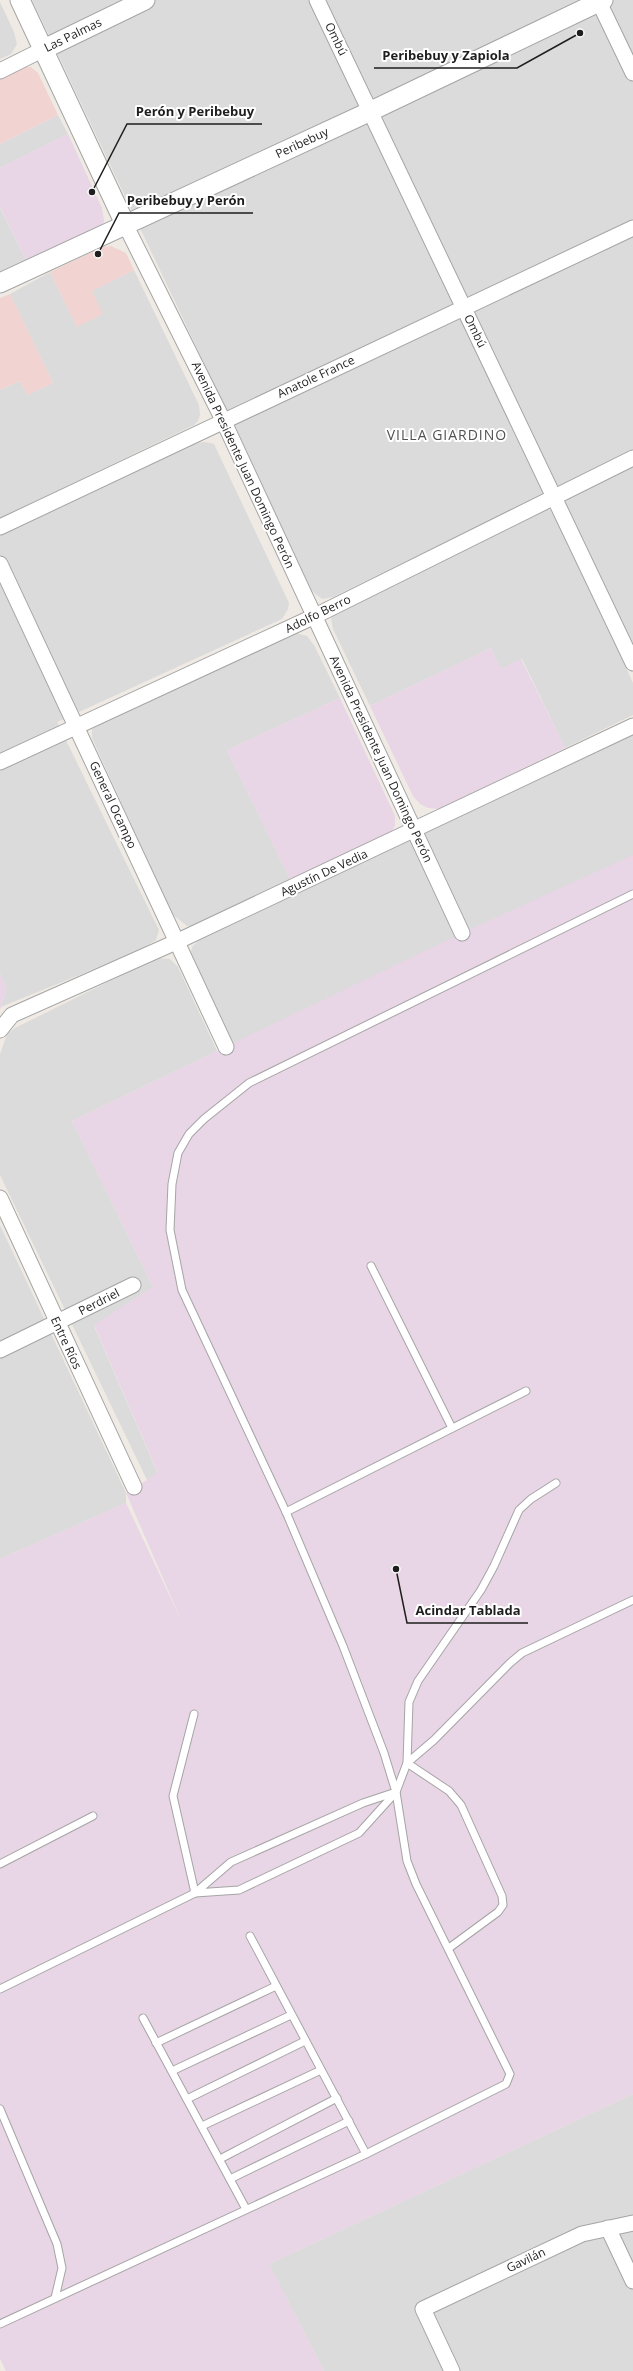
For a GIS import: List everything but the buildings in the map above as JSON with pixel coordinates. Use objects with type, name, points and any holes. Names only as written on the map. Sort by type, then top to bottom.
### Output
[{"type":"street","name":"Avenida Presidente Juan Domingo Perón","points":[[20,0],[126,226],[223,420],[462,933]]},
{"type":"street","name":"Las Palmas","points":[[0,71],[145,0]]},
{"type":"street","name":"Ombú","points":[[317,0],[633,663]]},
{"type":"street","name":"Peribebuy","points":[[0,283],[126,226],[371,111],[600,1]]},
{"type":"street","points":[[600,1],[633,73]]},
{"type":"street","name":"Anatole France","points":[[0,527],[223,420],[464,309],[633,228]]},
{"type":"street","name":"Adolfo Berro","points":[[0,762],[77,728],[314,616],[633,458]]},
{"type":"street","name":"General Ocampo","points":[[0,564],[226,1047]]},
{"type":"street","name":"Agustín De Vedia","points":[[0,1030],[12,1014],[176,942],[414,831],[633,726]]},
{"type":"street","name":"Entre Ríos","points":[[0,1198],[134,1487]]},
{"type":"street","name":"Perdriel","points":[[0,1350],[133,1285]]},
{"type":"street","name":"Gavilán","points":[[452,2371],[423,2309],[582,2234],[633,2223]]},
{"type":"street","points":[[608,2228],[633,2281]]},
{"type":"lane","points":[[0,2324],[366,2154],[506,2084],[510,2074],[416,1884],[407,1861],[396,1792],[343,1646],[286,1512],[182,1290],[170,1230],[172,1184],[178,1153],[189,1134],[204,1119],[249,1083],[633,894]]},
{"type":"lane","points":[[370,1266],[452,1428]]},
{"type":"lane","points":[[286,1512],[526,1391]]},
{"type":"lane","points":[[195,1894],[239,1890],[359,1833],[396,1792],[407,1763],[409,1702],[418,1681],[481,1590],[494,1566],[519,1510],[531,1499],[556,1483]]},
{"type":"lane","points":[[407,1763],[522,1653],[633,1600]]},
{"type":"lane","points":[[194,1714],[173,1796],[195,1894]]},
{"type":"lane","points":[[407,1763],[449,1791],[461,1804],[502,1896],[503,1905],[498,1912],[448,1948]]},
{"type":"lane","points":[[0,1989],[195,1894],[231,1862],[363,1803],[396,1792]]},
{"type":"lane","points":[[0,1864],[93,1816]]},
{"type":"lane","points":[[250,1936],[366,2154]]},
{"type":"lane","points":[[156,2043],[276,1986]]},
{"type":"lane","points":[[172,2071],[291,2015]]},
{"type":"lane","points":[[143,2018],[246,2209]]},
{"type":"lane","points":[[187,2099],[305,2041]]},
{"type":"lane","points":[[202,2126],[321,2070]]},
{"type":"lane","points":[[220,2159],[336,2098]]},
{"type":"lane","points":[[0,2109],[57,2244],[62,2268],[54,2298]]},
{"type":"lane","points":[[230,2179],[349,2121]]},
{"type":"shaded area","points":[[32,0],[633,0],[633,451],[333,597],[322,599],[312,591]]},
{"type":"shaded area","points":[[0,2],[14,32],[17,44],[11,54],[0,59]]},
{"type":"shaded area","points":[[22,67],[31,67],[38,73],[58,115],[0,144],[0,78]]},
{"type":"shaded area","points":[[58,115],[68,134],[0,168],[0,144]]},
{"type":"shaded area","points":[[68,134],[102,208],[104,221],[102,226],[29,266],[0,207],[0,168]]},
{"type":"shaded area","points":[[0,208],[29,266],[0,280]]},
{"type":"shaded area","points":[[111,246],[126,253],[134,270],[92,291],[103,314],[77,327],[50,272],[103,247]]},
{"type":"shaded area","points":[[134,270],[199,405],[200,415],[198,421],[194,425],[0,518],[0,390],[20,381],[27,395],[53,383],[10,294],[50,272],[77,327],[91,291]]},
{"type":"shaded area","points":[[10,294],[53,383],[27,395],[20,381],[0,390],[0,298]]},
{"type":"shaded area","points":[[205,442],[214,444],[289,603],[288,609],[282,619],[57,722],[159,930],[156,940],[138,951],[1,1007],[7,989],[0,974],[0,536],[195,443]]},
{"type":"shaded area","points":[[633,465],[633,651],[565,510],[565,503],[570,494]]},
{"type":"shaded area","points":[[548,508],[556,516],[633,683],[633,715],[565,748],[522,659],[501,669],[491,648],[370,706],[333,629],[331,618],[335,613]]},
{"type":"shaded area","points":[[296,633],[307,636],[314,645],[340,698],[227,750],[290,879],[194,926],[187,926],[172,914],[92,738],[92,729],[97,724],[288,634]]},
{"type":"shaded area","points":[[491,648],[501,669],[521,659],[565,748],[439,809],[428,808],[420,804],[413,796],[370,706]]},
{"type":"shaded area","points":[[340,698],[395,816],[395,825],[391,833],[290,879],[227,750]]},
{"type":"shaded area","points":[[633,734],[633,856],[226,1047],[190,957],[192,947],[198,941]]},
{"type":"shaded area","points":[[633,855],[633,2094],[269,2264],[324,2371],[6,2371],[0,2359],[0,1559],[126,1503],[182,1622],[126,1493],[158,1473],[94,1325],[153,1287],[72,1121],[462,933]]},
{"type":"shaded area","points":[[156,958],[170,959],[178,967],[217,1051],[72,1121],[153,1287],[94,1326],[158,1474],[147,1480],[0,1175],[0,1054],[7,1034],[15,1028]]},
{"type":"shaded area","points":[[0,974],[7,989],[0,1010]]},
{"type":"shaded area","points":[[0,1225],[126,1493],[126,1503],[0,1559]]},
{"type":"shaded area","points":[[633,2094],[633,2371],[324,2371],[269,2264]]},
{"type":"place","name":"Peribebuy y Zapiola","points":[[580,33]]},
{"type":"place","name":"Perón y Peribebuy","points":[[92,192]]},
{"type":"place","name":"Peribebuy y Perón","points":[[98,254]]},
{"type":"place","name":"Acindar Tablada","points":[[396,1569]]},
{"type":"district","name":"VILLA GIARDINO","points":[[447,435]]}]
